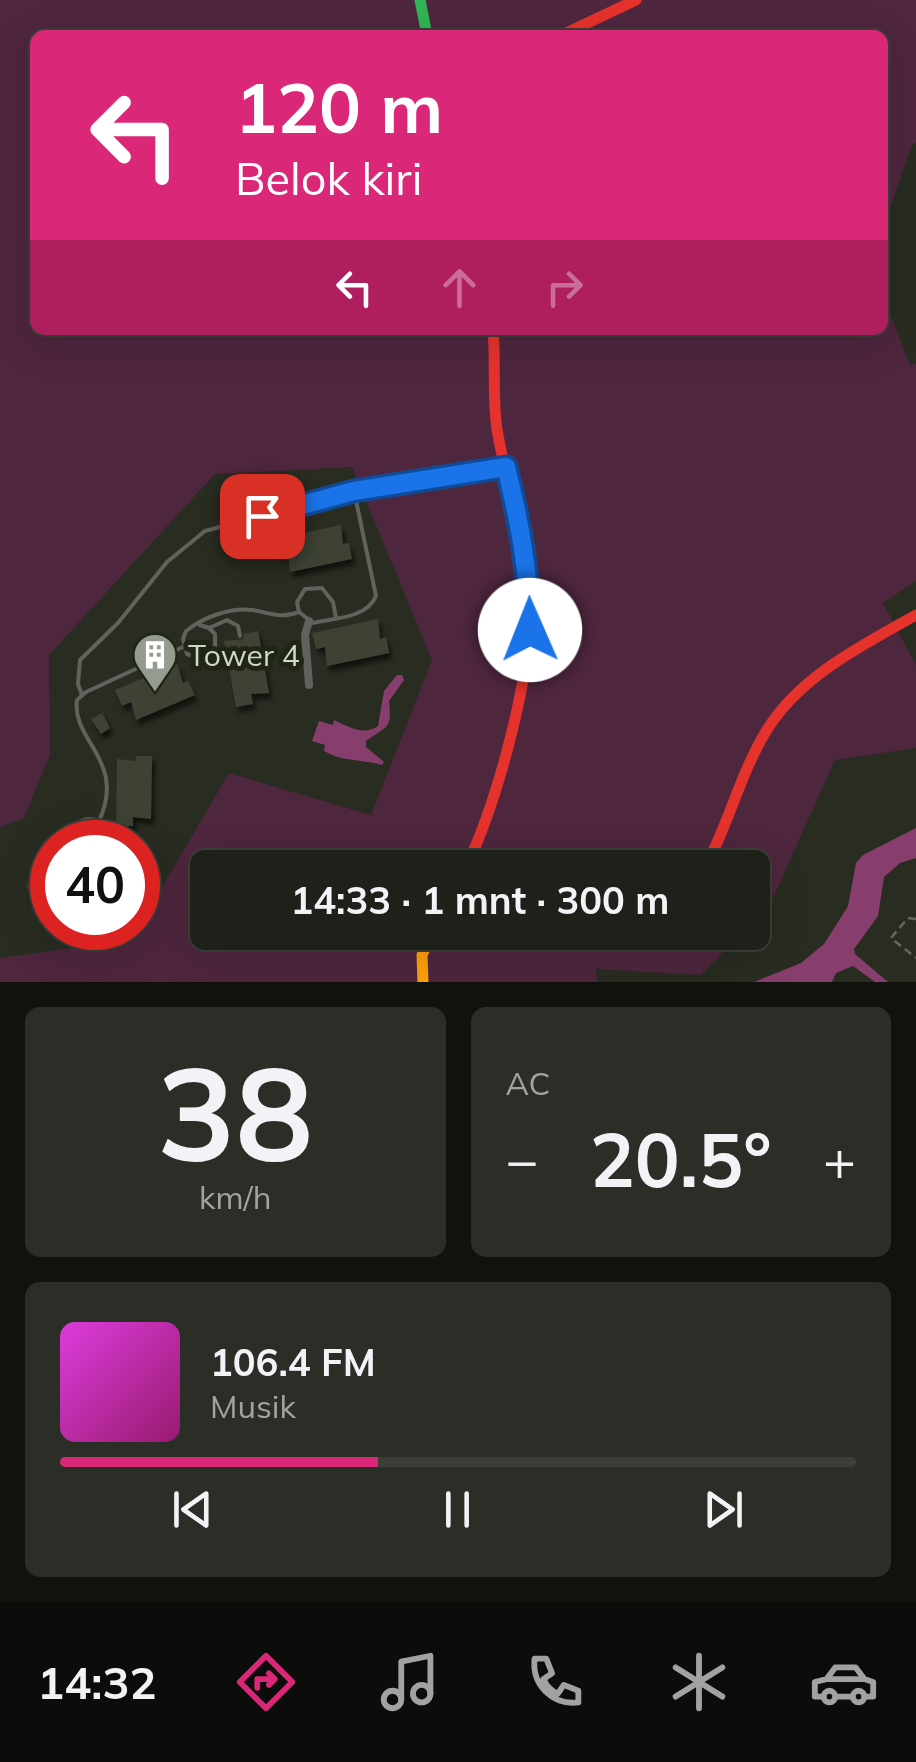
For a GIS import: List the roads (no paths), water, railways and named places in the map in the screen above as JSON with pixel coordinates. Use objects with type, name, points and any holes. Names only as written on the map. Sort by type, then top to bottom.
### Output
[{"type":"street","points":[[420,0],[426,30]]},
{"type":"street","points":[[573,30],[636,0]]},
{"type":"street","points":[[472,850],[515,715],[526,674],[528,645],[529,576],[497,428],[493,335]]},
{"type":"street","points":[[354,491],[506,467]]},
{"type":"street","points":[[713,850],[764,735],[786,704],[834,665],[916,615]]},
{"type":"street","points":[[309,621],[305,635],[310,685]]},
{"type":"street","points":[[423,982],[425,950]]},
{"type":"lane","points":[[82,696],[78,684],[80,660],[118,623],[184,546],[206,531],[354,491],[376,596],[370,608],[336,618],[309,621],[299,612],[296,602],[300,594],[315,586],[328,593],[336,618]]},
{"type":"lane","points":[[183,647],[186,631],[208,616],[249,610],[276,616],[299,612]]},
{"type":"lane","points":[[209,628],[228,620],[238,626],[240,636]]},
{"type":"lane","points":[[183,647],[194,658],[210,656],[217,642],[209,628],[200,624]]},
{"type":"lane","points":[[99,820],[105,808],[105,768],[78,721],[77,700],[183,647]]},
{"type":"place","name":"Tower 4","points":[[155,693]]}]
